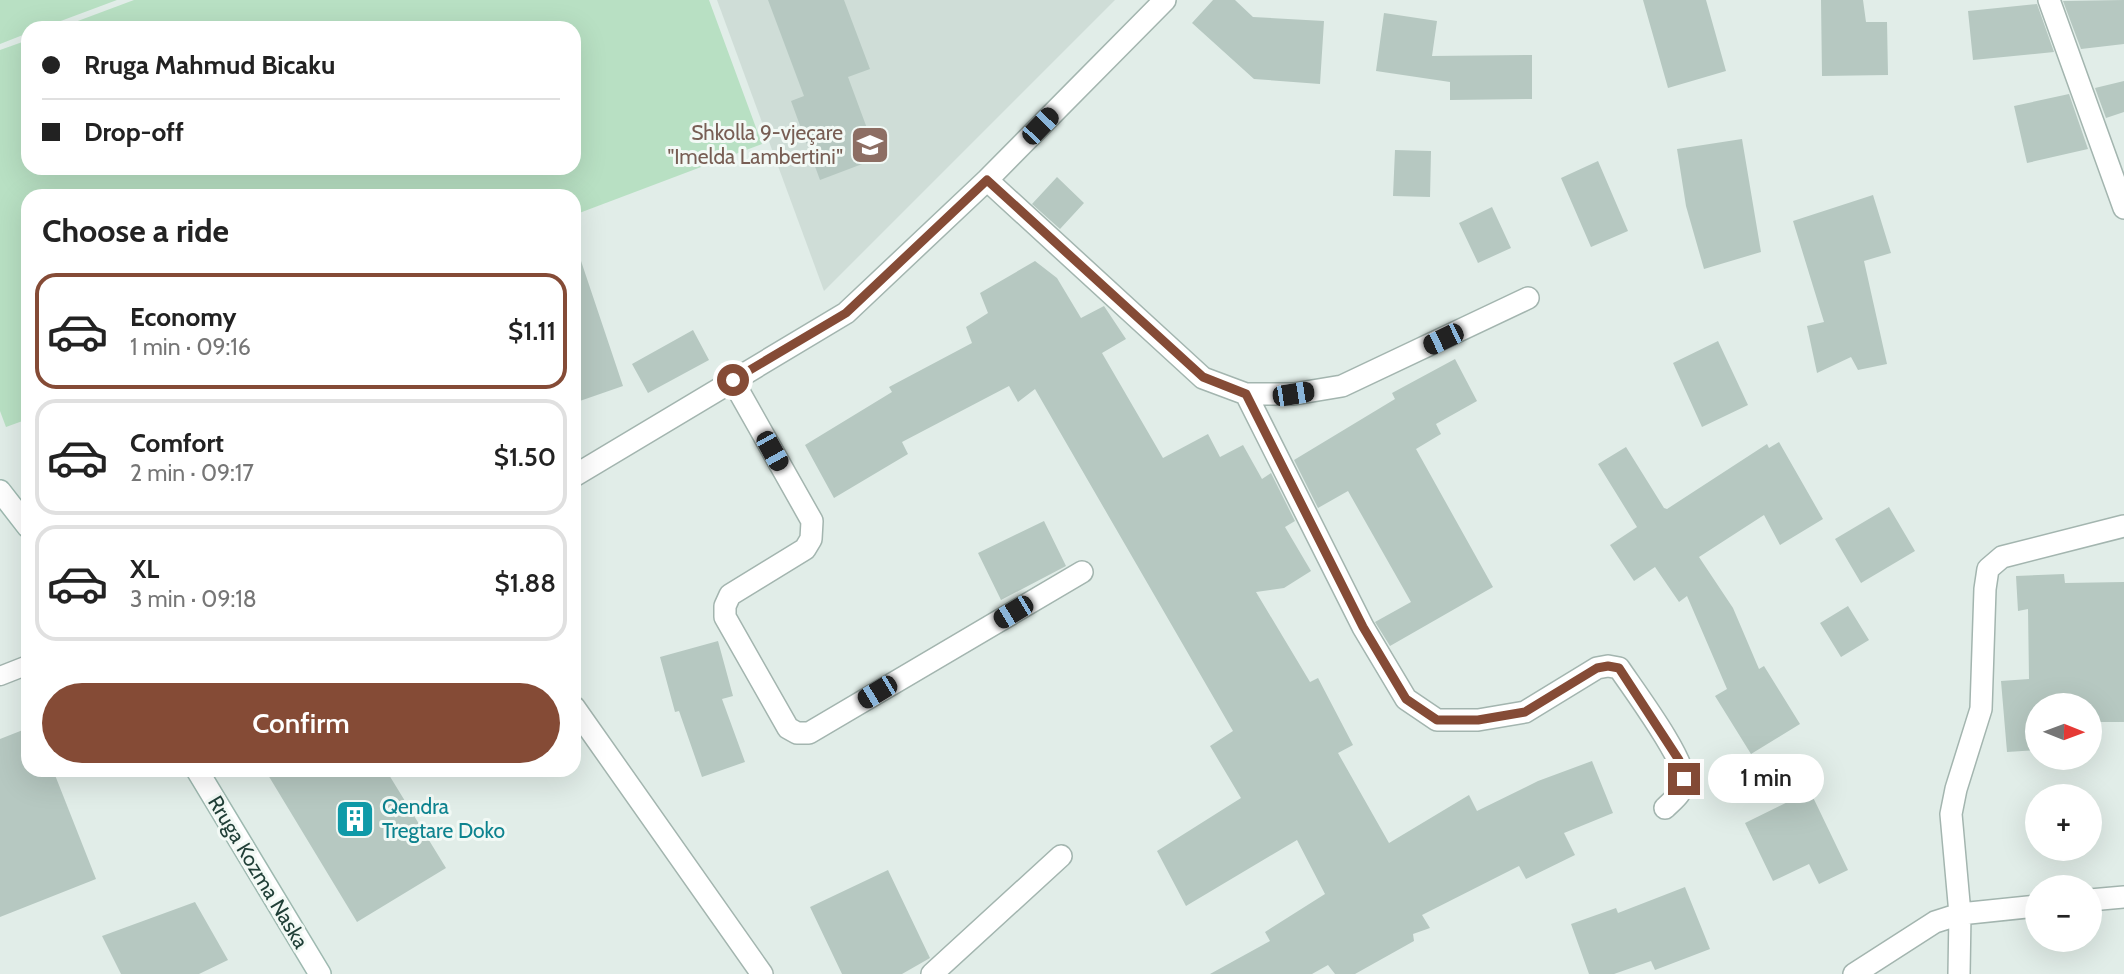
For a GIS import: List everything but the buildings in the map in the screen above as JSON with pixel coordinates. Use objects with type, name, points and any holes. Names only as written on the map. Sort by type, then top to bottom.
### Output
[{"type":"street","points":[[581,472],[846,313],[987,180],[1165,0]]},
{"type":"street","points":[[2049,0],[2124,208]]},
{"type":"street","points":[[987,180],[1203,377],[1246,394],[1293,394],[1342,386],[1528,298]]},
{"type":"street","points":[[733,380],[812,521],[811,539],[805,549],[730,595],[725,606],[725,617],[788,728],[797,733],[809,733],[1082,572]]},
{"type":"street","points":[[1246,394],[1363,627],[1406,699],[1437,720],[1478,720],[1525,712],[1597,668],[1619,668],[1679,760],[1684,779],[1680,793],[1665,808]]},
{"type":"street","points":[[0,491],[21,518]]},
{"type":"street","points":[[1959,974],[1960,914],[1951,814],[1981,709],[1988,569],[2002,558],[2124,526]]},
{"type":"street","points":[[581,717],[762,974]]},
{"type":"street","name":"Rruga Kozma Naska","points":[[201,777],[320,974]]},
{"type":"street","points":[[932,974],[1061,856]]},
{"type":"street","points":[[2102,899],[2124,897]]},
{"type":"street","points":[[1854,974],[1935,922],[1960,914],[2025,907]]},
{"type":"lane","points":[[0,676],[21,668]]},
{"type":"shaded area","name":"Shkolla 9-vjeçare \"Imelda Lambertini\"","points":[[717,0],[1115,0],[824,291]]},
{"type":"green space","points":[[0,0],[117,0],[61,21],[21,21],[21,36],[0,44]]},
{"type":"green space","points":[[134,0],[709,0],[762,144],[581,212],[581,189],[21,189],[21,422],[6,427],[0,411],[0,50],[21,42],[21,175],[581,175],[581,21],[78,21]]},
{"type":"place","name":"Shkolla 9-vjeçare \"Imelda Lambertini\"","points":[[870,145]]},
{"type":"place","name":"Qendra Tregtare Doko","points":[[355,819]]},
{"type":"route","points":[[733,380],[846,313],[987,180],[1203,377],[1246,394],[1363,627],[1406,699],[1437,720],[1478,720],[1525,712],[1597,668],[1619,668],[1679,760],[1684,779]]}]
